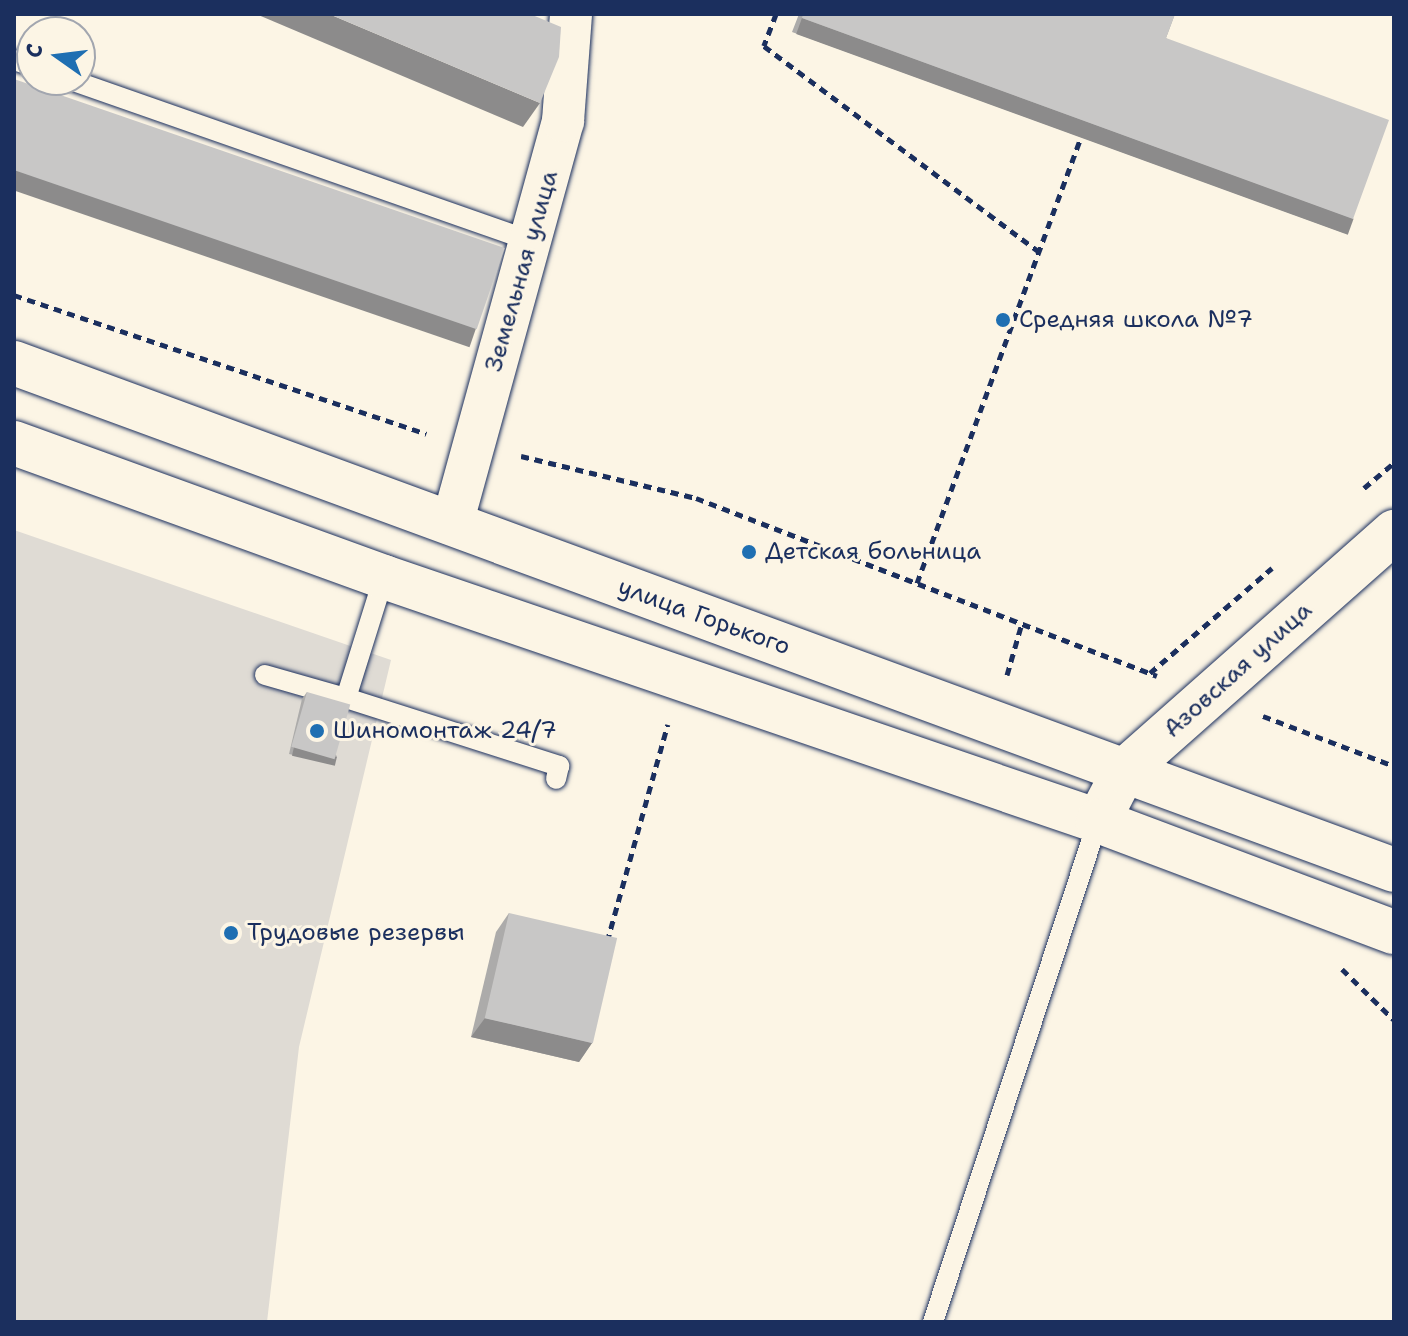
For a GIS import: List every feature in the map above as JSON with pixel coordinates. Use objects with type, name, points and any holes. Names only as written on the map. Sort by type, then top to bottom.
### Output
[{"type":"main road","name":"улица Горького","points":[[14,363],[1394,870]]},
{"type":"main road","points":[[14,443],[384,577],[1098,821],[1394,932]]},
{"type":"main road","name":"Азовская улица","points":[[1098,821],[1124,771],[1394,532]]},
{"type":"street","name":"Земельная улица","points":[[452,524],[563,121],[571,14]]},
{"type":"lane","points":[[96,89],[530,241]]},
{"type":"lane","points":[[346,698],[384,577]]},
{"type":"lane","points":[[265,675],[559,766],[556,779]]},
{"type":"lane","points":[[933,1322],[1098,821]]},
{"type":"path","points":[[776,14],[764,46],[1039,252]]},
{"type":"path","points":[[917,583],[1081,137]]},
{"type":"path","points":[[14,295],[472,450],[547,460],[696,498],[1394,766]]},
{"type":"path","points":[[603,957],[671,716]]},
{"type":"path","points":[[1340,966],[1394,1020]]},
{"type":"shaded area","name":"Трудовые резервы","points":[[14,530],[391,660],[299,1047],[267,1322],[14,1322]]},
{"type":"building","points":[[329,14],[530,14],[561,27],[559,57],[540,103]]},
{"type":"building","points":[[803,14],[1175,14],[1166,38],[1389,120],[1353,219],[802,18]]},
{"type":"building","points":[[14,79],[16,96],[63,96],[505,248],[477,329],[14,170]]},
{"type":"building","name":"Шиномонтаж 24/7","points":[[307,692],[350,704],[335,759],[291,747]]},
{"type":"building","points":[[509,913],[617,938],[593,1043],[485,1018]]},
{"type":"place","name":"Средняя школа №7","points":[[1003,320]]},
{"type":"place","name":"Детская больница","points":[[749,552]]},
{"type":"place","name":"Шиномонтаж 24/7","points":[[317,731]]},
{"type":"place","name":"Трудовые резервы","points":[[231,933]]}]
